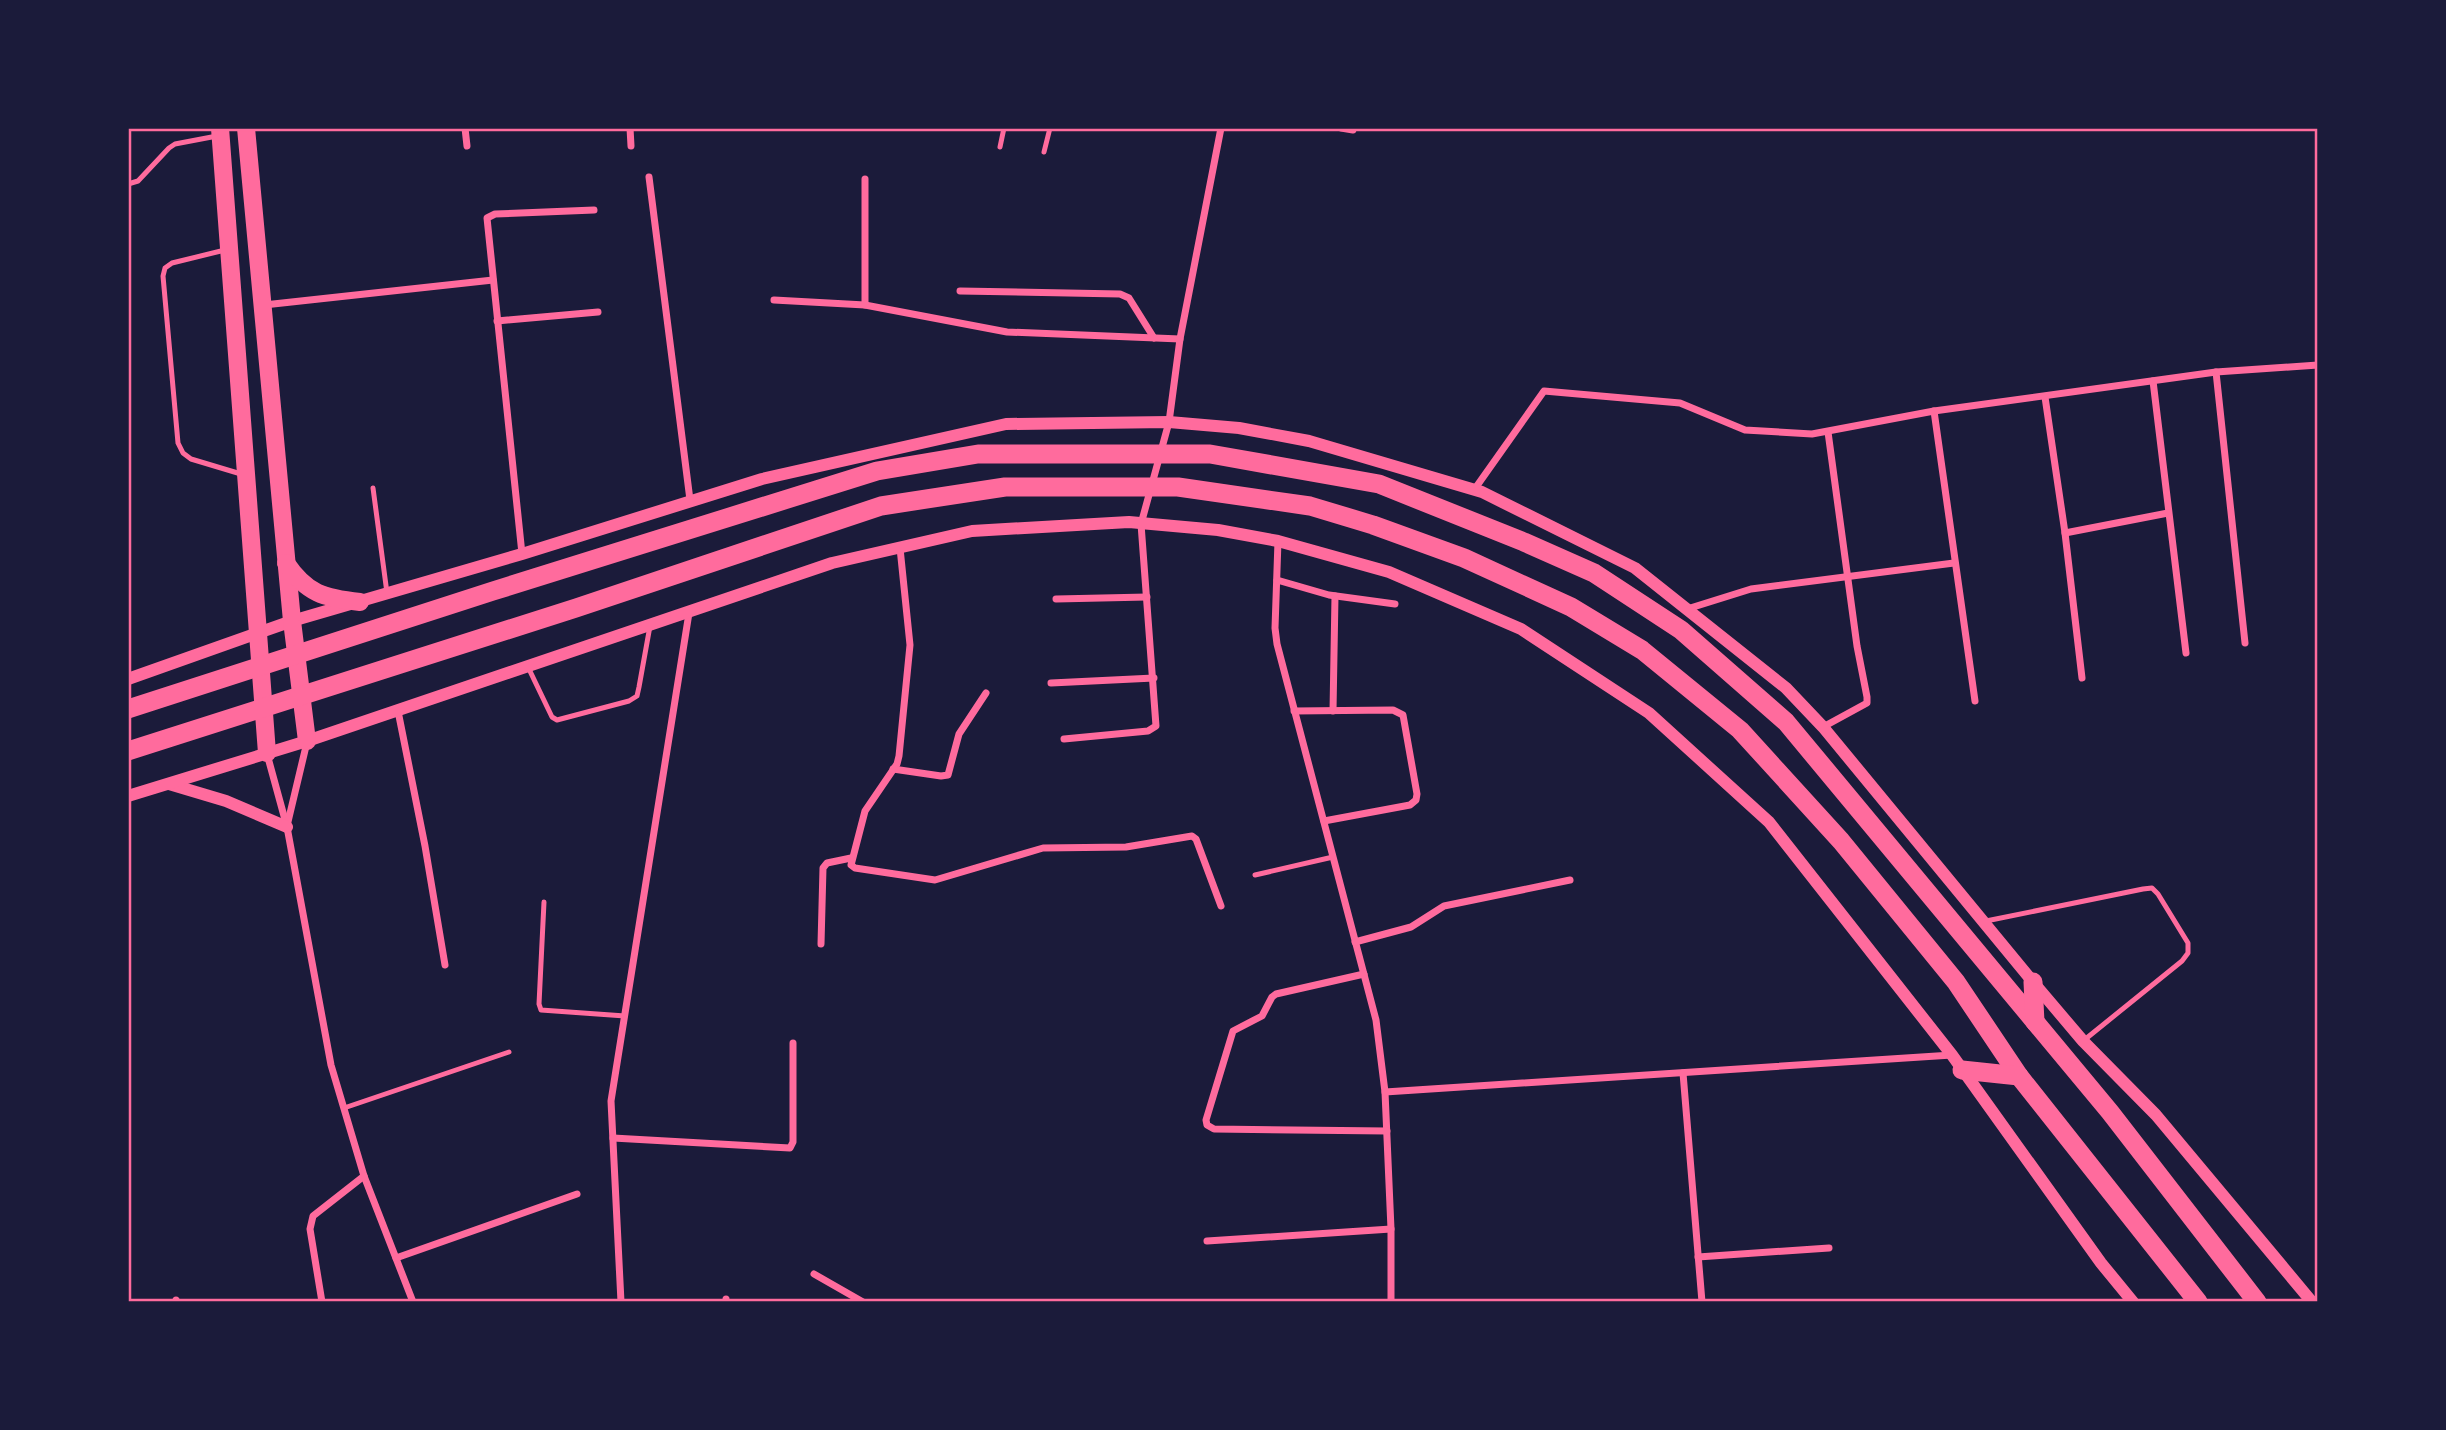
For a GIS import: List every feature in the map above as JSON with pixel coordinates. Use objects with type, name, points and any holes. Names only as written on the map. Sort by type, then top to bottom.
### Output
[{"type":"highway","points":[[128,709],[877,471],[978,454],[1210,454],[1379,485],[1524,542],[1594,573],[1681,630],[1786,722],[2110,1112],[2257,1302]]},
{"type":"highway","points":[[128,751],[576,608],[881,506],[1005,487],[1178,487],[1310,506],[1373,525],[1464,558],[1571,607],[1642,650],[1740,730],[1841,841],[1956,982],[2019,1076],[2198,1302]]},
{"type":"highway","points":[[2033,982],[2035,1022]]},
{"type":"highway","points":[[1957,1062],[2019,1076]]},
{"type":"main road","points":[[246,128],[286,563],[307,741]]},
{"type":"main road","points":[[220,131],[267,753]]},
{"type":"main road","points":[[286,563],[297,579],[311,591],[329,598],[359,602]]},
{"type":"street","points":[[465,128],[467,146]]},
{"type":"street","points":[[630,128],[631,146]]},
{"type":"street","points":[[1064,739],[1153,730],[1157,719],[1141,524],[1169,422],[1180,339],[1221,128]]},
{"type":"street","points":[[1341,128],[1353,130]]},
{"type":"street","points":[[649,177],[690,500]]},
{"type":"street","points":[[865,179],[865,305]]},
{"type":"street","points":[[522,554],[487,218],[495,214],[594,210]]},
{"type":"street","points":[[262,305],[493,280]]},
{"type":"street","points":[[960,292],[1120,294],[1129,298],[1154,338]]},
{"type":"street","points":[[774,300],[865,305],[1007,332],[1180,339]]},
{"type":"street","points":[[497,321],[598,312]]},
{"type":"street","points":[[1474,489],[1522,418],[1544,391],[1680,403],[1745,430],[1812,435],[1934,411],[2216,372],[2318,365]]},
{"type":"street","points":[[2216,372],[2245,643]]},
{"type":"street","points":[[2153,381],[2186,653]]},
{"type":"street","points":[[2045,397],[2082,678]]},
{"type":"street","points":[[1934,411],[1975,701]]},
{"type":"street","points":[[128,679],[292,621],[522,554],[762,479],[1006,424],[1169,422],[1239,428],[1309,441],[1474,489],[1635,568],[1786,688],[1823,727],[2083,1041],[2155,1115],[2312,1302]]},
{"type":"street","points":[[1823,727],[1867,703],[1828,432]]},
{"type":"street","points":[[2065,533],[2168,513]]},
{"type":"street","points":[[128,796],[398,711],[832,563],[972,531],[1129,522],[1217,530],[1278,541],[1389,572],[1521,629],[1649,713],[1769,822],[1957,1062],[2101,1263],[2133,1302]]},
{"type":"street","points":[[1278,541],[1277,644],[1376,1020],[1385,1092],[1391,1302]]},
{"type":"street","points":[[900,548],[910,655],[899,756],[865,811],[851,865],[855,868],[935,880],[1043,848],[1126,846],[1192,836],[1196,839],[1222,906]]},
{"type":"street","points":[[1688,609],[1740,591],[1954,563]]},
{"type":"street","points":[[1277,580],[1335,596],[1395,604]]},
{"type":"street","points":[[1334,711],[1335,596]]},
{"type":"street","points":[[1056,599],[1147,597]]},
{"type":"street","points":[[621,1302],[611,1101],[689,613]]},
{"type":"street","points":[[1051,683],[1154,678]]},
{"type":"street","points":[[893,769],[948,775],[959,734],[986,693]]},
{"type":"street","points":[[1294,711],[1393,710],[1403,715],[1416,800],[1410,805],[1324,821]]},
{"type":"street","points":[[398,711],[424,837],[445,965]]},
{"type":"street","points":[[287,827],[307,741]]},
{"type":"street","points":[[267,753],[287,827],[331,1065],[364,1176],[413,1302]]},
{"type":"street","points":[[168,784],[226,801],[287,827]]},
{"type":"street","points":[[821,944],[823,868],[827,863],[851,858]]},
{"type":"street","points":[[1355,942],[1411,927],[1444,906],[1570,880]]},
{"type":"street","points":[[1364,974],[1276,994],[1262,1016],[1233,1031],[1206,1120],[1207,1125],[1214,1129],[1387,1131]]},
{"type":"street","points":[[613,1138],[790,1148],[793,1142],[793,1043]]},
{"type":"street","points":[[1385,1092],[1683,1073],[1957,1062]]},
{"type":"street","points":[[1683,1073],[1702,1302]]},
{"type":"street","points":[[322,1302],[310,1222],[313,1216],[364,1176]]},
{"type":"street","points":[[396,1258],[577,1194]]},
{"type":"street","points":[[1207,1241],[1391,1229]]},
{"type":"street","points":[[1698,1257],[1829,1248]]},
{"type":"street","points":[[814,1274],[863,1302]]},
{"type":"lane","points":[[1000,146],[1004,128]]},
{"type":"lane","points":[[1044,152],[1050,128]]},
{"type":"lane","points":[[128,184],[138,181],[175,144],[220,131]]},
{"type":"lane","points":[[229,250],[172,263],[165,268],[163,276],[178,443],[183,453],[191,458],[244,475]]},
{"type":"lane","points":[[373,488],[388,593]]},
{"type":"lane","points":[[528,667],[552,717],[557,720],[629,701],[637,696],[650,626]]},
{"type":"lane","points":[[1255,875],[1333,857]]},
{"type":"lane","points":[[1982,922],[2143,889],[2152,888],[2158,894],[2188,943],[2188,953],[2182,961],[2083,1041]]},
{"type":"lane","points":[[544,902],[539,1004],[541,1010],[625,1016]]},
{"type":"lane","points":[[344,1108],[509,1052]]}]
